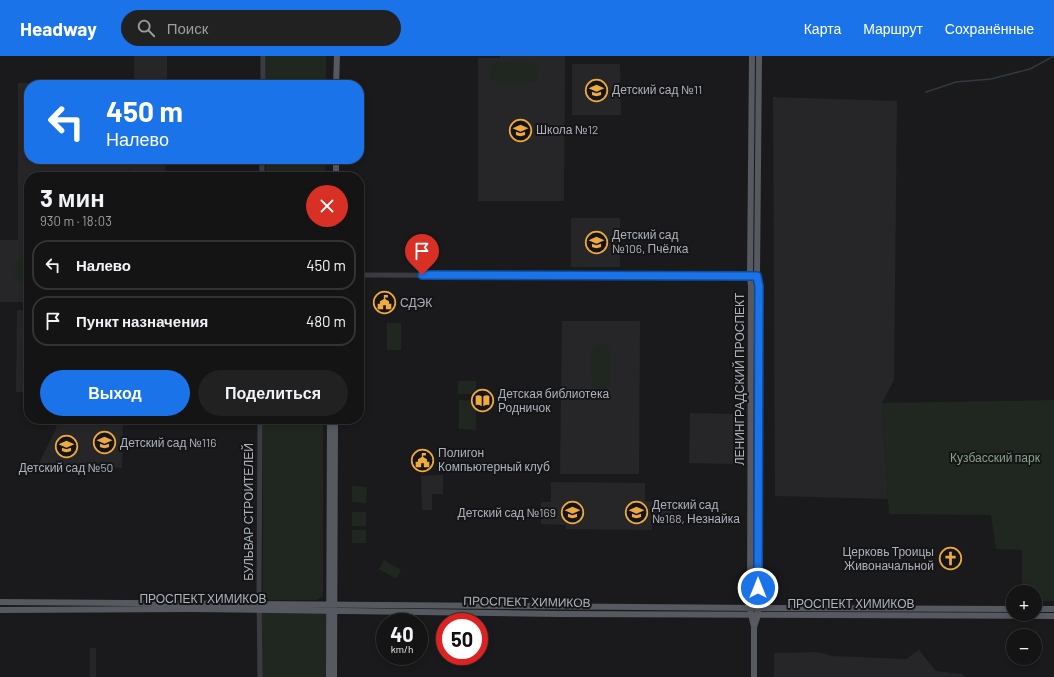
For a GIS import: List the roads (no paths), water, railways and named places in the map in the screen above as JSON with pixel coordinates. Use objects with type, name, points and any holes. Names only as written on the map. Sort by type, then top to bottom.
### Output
[{"type":"main road","points":[[333,56],[333,80]]},
{"type":"main road","points":[[336,80],[337,56]]},
{"type":"main road","name":"ЛЕНИНГРАДСКИЙ ПРОСПЕКТ","points":[[752,56],[753,276],[759,286],[758,615],[754,627]]},
{"type":"main road","name":"ЛЕНИНГРАДСКИЙ ПРОСПЕКТ","points":[[754,677],[754,627],[750,611],[751,286],[753,276],[759,56]]},
{"type":"main road","points":[[330,424],[334,677]]},
{"type":"main road","points":[[329,677],[332,608],[335,424]]},
{"type":"main road","name":"ПРОСПЕКТ ХИМИКОВ","points":[[0,602],[332,608],[750,611],[758,608],[1006,609]]},
{"type":"main road","name":"ПРОСПЕКТ ХИМИКОВ","points":[[0,610],[259,607]]},
{"type":"main road","points":[[1042,609],[1054,609]]},
{"type":"main road","name":"ПРОСПЕКТ ХИМИКОВ","points":[[750,611],[758,615],[1054,616]]},
{"type":"street","points":[[263,56],[263,80]]},
{"type":"street","points":[[364,275],[753,276]]},
{"type":"street","name":"БУЛЬВАР СТРОИТЕЛЕЙ","points":[[260,424],[260,677]]},
{"type":"waterway","points":[[926,92],[956,82],[991,79],[1030,69],[1054,56]]},
{"type":"place","name":"Детский сад №11","points":[[596,90]]},
{"type":"place","name":"Школа №12","points":[[521,130]]},
{"type":"place","name":"Детский сад №106, Пчёлка","points":[[596,242]]},
{"type":"place","name":"СДЭК","points":[[385,303]]},
{"type":"place","name":"Детская библиотека Родничок","points":[[483,401]]},
{"type":"place","name":"Детский сад №116","points":[[104,443]]},
{"type":"place","name":"Детский сад №50","points":[[66,447]]},
{"type":"place","name":"Полигон Компьютерный клуб","points":[[422,460]]},
{"type":"place","name":"Детский сад №168, Незнайка","points":[[636,512]]},
{"type":"place","name":"Детский сад №169","points":[[572,513]]},
{"type":"place","name":"Церковь Троицы Живоначальной","points":[[950,559]]},
{"type":"park label","name":"Кузбасский парк","points":[[995,458]]}]
